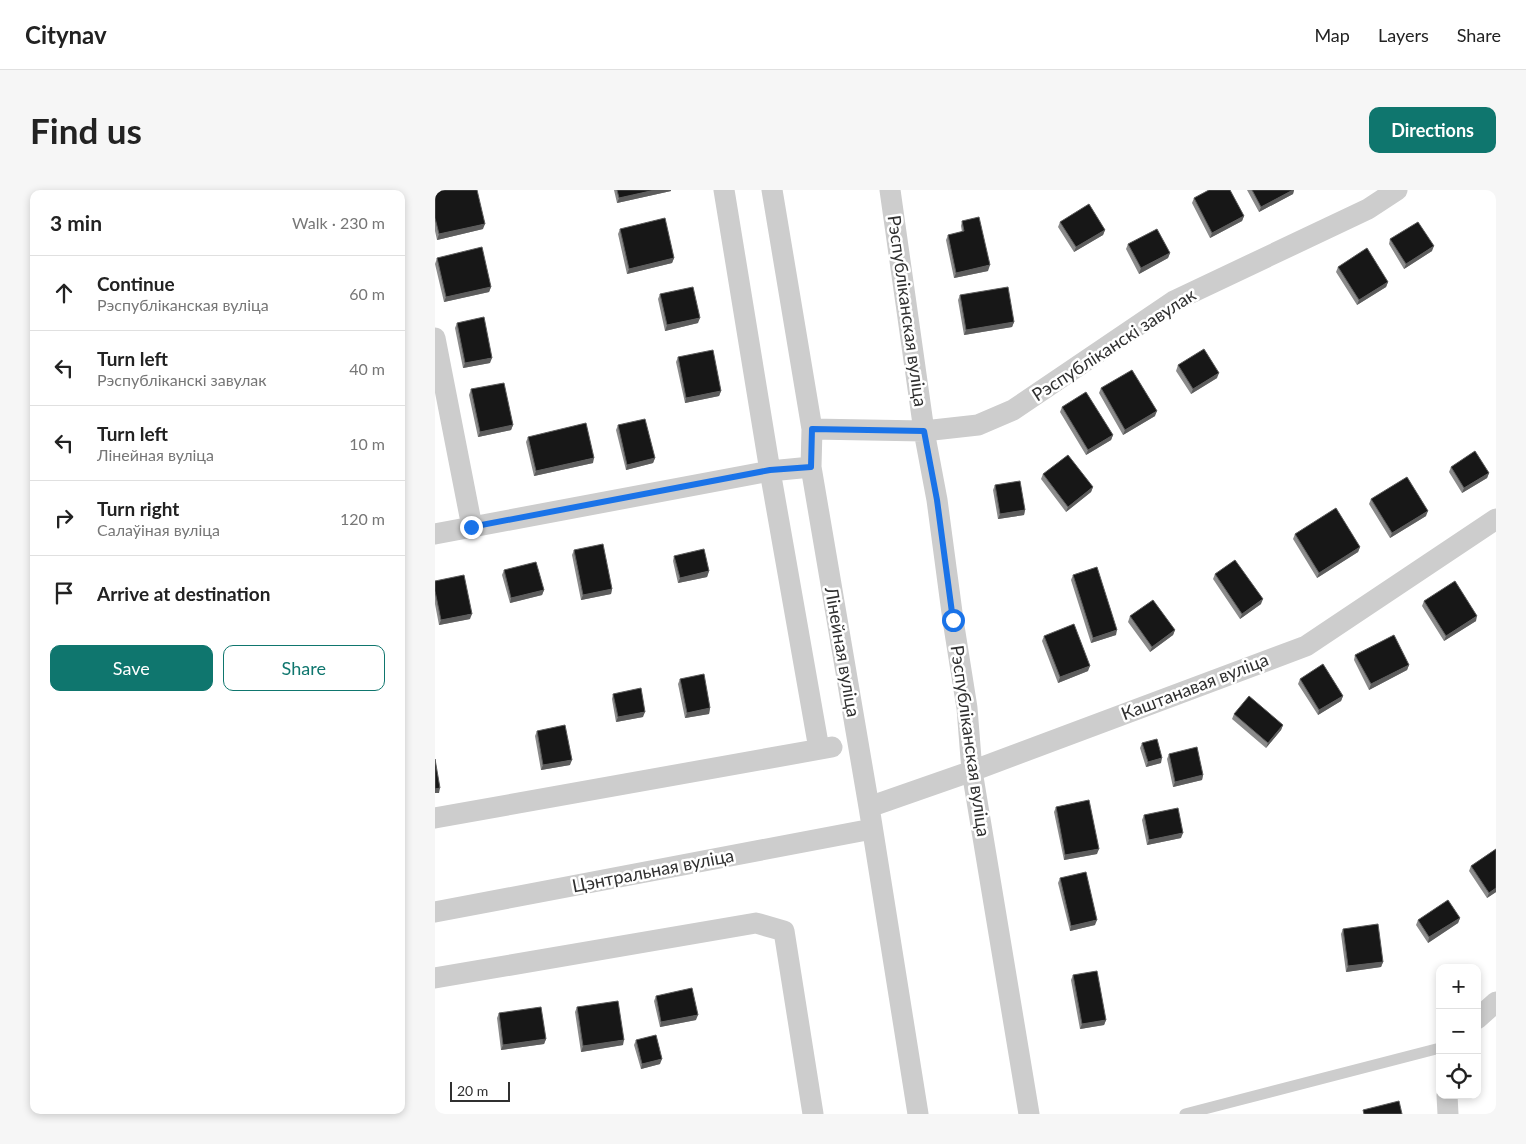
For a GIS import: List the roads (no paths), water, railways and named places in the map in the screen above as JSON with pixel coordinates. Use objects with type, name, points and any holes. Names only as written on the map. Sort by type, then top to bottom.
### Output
[{"type":"street","points":[[435,818],[825,748],[770,470],[724,190]]},
{"type":"street","name":"Лінейная вуліца","points":[[772,190],[812,429],[811,467],[869,807],[918,1114]]},
{"type":"street","name":"Рэспубліканская вуліца","points":[[890,190],[924,431],[937,500],[967,708],[972,771],[1029,1114]]},
{"type":"street","name":"Рэспубліканскі завулак","points":[[812,429],[924,431],[978,425],[1013,410],[1174,301],[1369,209],[1397,190]]},
{"type":"street","points":[[435,338],[471,527]]},
{"type":"street","points":[[435,534],[770,470],[811,467]]},
{"type":"street","name":"Каштанавая вуліца","points":[[869,807],[972,771],[1306,646],[1496,519]]},
{"type":"street","name":"Цэнтральная вуліца","points":[[435,912],[872,829]]},
{"type":"street","points":[[435,978],[756,923],[784,931],[813,1114]]},
{"type":"street","points":[[1481,1015],[1496,1002]]},
{"type":"street","points":[[1447,1099],[1448,1114]]},
{"type":"lane","points":[[1185,1114],[1436,1049]]}]
